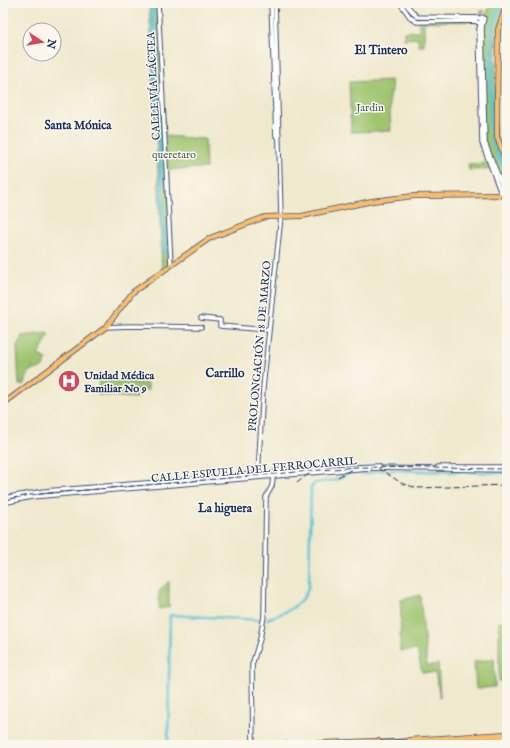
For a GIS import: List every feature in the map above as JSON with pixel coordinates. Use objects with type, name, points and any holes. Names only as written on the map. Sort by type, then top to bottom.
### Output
[{"type":"highway","points":[[445,740],[463,736]]},
{"type":"highway","points":[[349,745],[507,738]]},
{"type":"highway","points":[[379,741],[398,743]]},
{"type":"highway","points":[[499,745],[507,745]]},
{"type":"main road","points":[[506,4],[498,30],[497,137],[507,163]]},
{"type":"main road","points":[[3,404],[106,327],[133,292],[210,238],[265,217],[302,216],[372,201],[414,196],[505,195]]},
{"type":"main road","points":[[270,745],[507,734]]},
{"type":"street","name":"CALLE VÍA LÁCTEA","points":[[158,3],[170,265]]},
{"type":"street","points":[[271,3],[277,136]]},
{"type":"street","points":[[275,3],[277,136]]},
{"type":"street","points":[[400,3],[410,17],[417,22],[475,21],[481,24]]},
{"type":"street","points":[[405,3],[417,17],[483,17],[481,24],[485,143],[505,195]]},
{"type":"street","name":"PROLONGACIÓN 18 DE MARZO","points":[[258,476],[268,330],[281,216],[277,136]]},
{"type":"street","points":[[202,318],[220,320],[220,326],[268,330]]},
{"type":"street","points":[[106,327],[201,327]]},
{"type":"street","name":"CALLE ESPUELA DEL FERROCARRIL","points":[[3,498],[45,491],[258,476],[368,466],[507,467]]},
{"type":"street","name":"CALLE ESPUELA DEL FERROCARRIL","points":[[258,476],[273,477],[368,468],[507,470]]},
{"type":"street","points":[[253,745],[252,665],[263,622],[266,497],[272,486],[273,477]]},
{"type":"street","name":"CALLE ESPUELA DEL FERROCARRIL","points":[[3,503],[31,497],[219,479]]},
{"type":"green space","name":"queretaro","points":[[149,3],[157,3],[165,136],[205,139],[206,168],[168,170],[171,265],[162,272],[159,189]]},
{"type":"green space","points":[[402,3],[406,3],[415,17],[481,15],[482,25],[491,3],[506,3],[496,37],[495,132],[507,163],[507,196],[503,193],[493,169],[469,170],[468,164],[490,163],[483,143],[479,21],[424,22],[424,46],[419,46],[418,38],[404,39],[404,32],[419,31],[419,22],[413,18]]},
{"type":"green space","name":"Jardin","points":[[391,80],[392,92],[389,93],[391,131],[351,132],[349,82]]},
{"type":"green space","points":[[47,333],[49,335],[38,355],[47,359],[43,367],[32,371],[34,368],[32,367],[23,385],[19,385],[17,346],[22,336]]},
{"type":"green space","points":[[99,379],[148,384],[148,390],[137,390],[136,398],[98,395]]},
{"type":"green space","points":[[169,581],[169,607],[159,609],[159,591]]},
{"type":"green space","points":[[420,595],[427,666],[438,664],[440,697],[435,673],[422,672],[417,650],[400,651],[401,600]]},
{"type":"green space","points":[[507,621],[507,681],[499,681],[499,622]]},
{"type":"green space","points":[[494,659],[495,687],[476,689],[474,662]]},
{"type":"waterway","points":[[152,3],[165,252]]},
{"type":"waterway","points":[[501,3],[493,27],[490,128],[493,142],[507,175]]},
{"type":"waterway","points":[[267,619],[281,614],[299,603],[307,592],[309,585],[311,487],[315,483],[336,480],[349,473],[356,472],[366,474],[381,470],[507,473]]},
{"type":"waterway","points":[[168,745],[170,615],[262,620]]},
{"type":"railway","points":[[3,500],[29,495],[356,467],[507,469]]},
{"type":"railway","points":[[378,468],[403,484],[418,488],[507,485]]},
{"type":"railway","points":[[338,477],[352,469]]},
{"type":"railway","points":[[297,483],[311,472]]},
{"type":"place","name":"Unidad Médica Familiar No 9","points":[[69,381]]},
{"type":"district","name":"El Tintero","points":[[381,50]]},
{"type":"district","name":"Santa Mónica","points":[[78,125]]},
{"type":"district","name":"Carrillo","points":[[225,373]]},
{"type":"district","name":"La higuera","points":[[225,508]]}]
